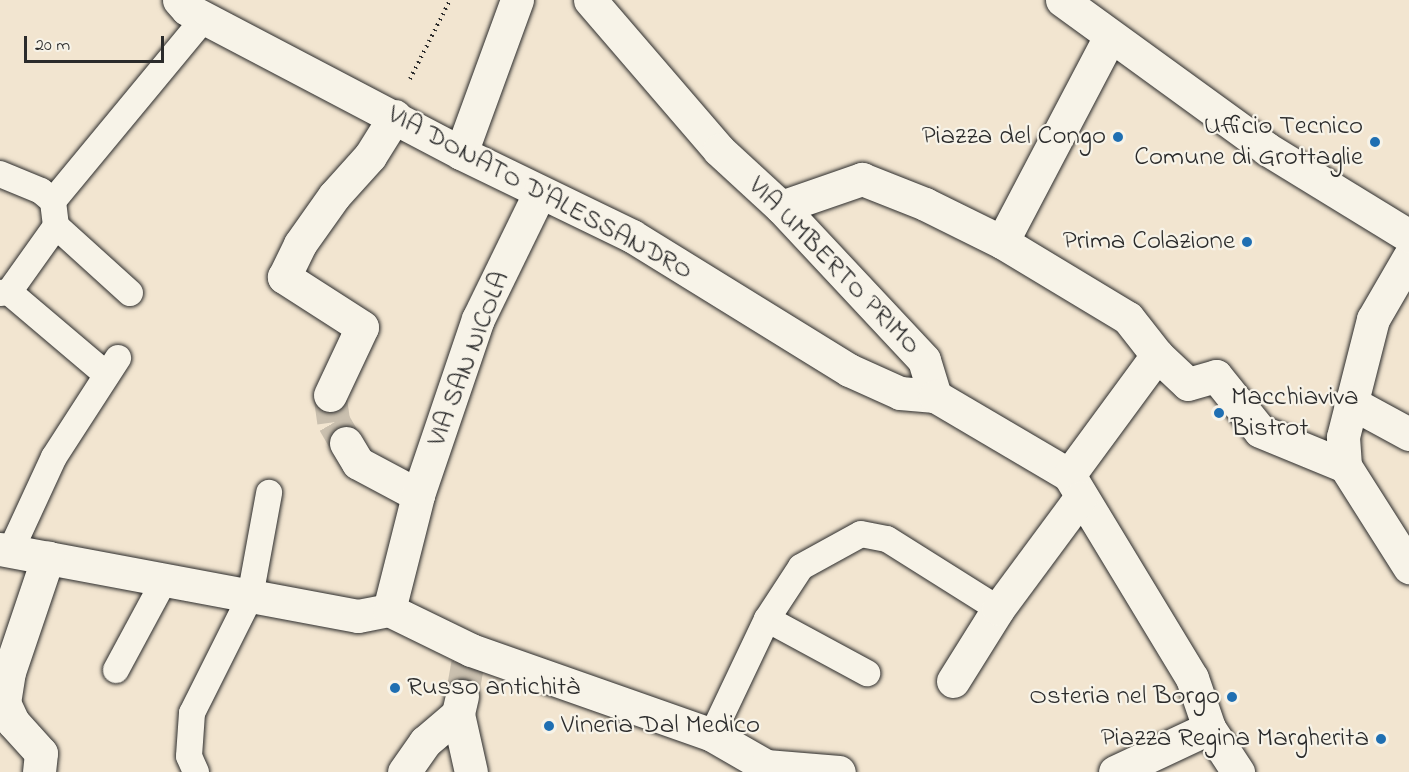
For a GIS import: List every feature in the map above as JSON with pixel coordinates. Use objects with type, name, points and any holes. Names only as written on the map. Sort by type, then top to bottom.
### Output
[{"type":"street","points":[[461,153],[517,0]]},
{"type":"street","name":"VIA UMBERTO PRIMO","points":[[590,0],[719,150],[781,207],[924,360],[935,396]]},
{"type":"street","points":[[1062,0],[1109,38],[1267,149],[1409,236]]},
{"type":"street","name":"VIA DONATO D'ALESSANDRO","points":[[191,7],[539,194],[584,210],[632,236],[849,370],[900,393],[935,396]]},
{"type":"street","points":[[1002,242],[1109,38]]},
{"type":"street","points":[[330,395],[362,327],[284,277],[300,244],[334,196],[370,156],[395,116]]},
{"type":"street","points":[[781,207],[862,179],[1002,242],[1128,318],[1156,355],[1188,384],[1216,376],[1260,431],[1345,465]]},
{"type":"street","name":"VIA SAN NICOLA","points":[[389,610],[418,495],[478,319],[539,194]]},
{"type":"street","points":[[1409,257],[1372,319],[1343,437],[1345,465],[1409,567]]},
{"type":"street","points":[[953,681],[1156,355]]},
{"type":"street","points":[[935,396],[1075,486],[1192,678],[1209,728],[1238,772]]},
{"type":"street","points":[[1350,402],[1409,434]]},
{"type":"street","points":[[346,443],[358,463],[418,495]]},
{"type":"street","points":[[5,550],[358,616],[389,610],[470,656],[712,735],[769,769],[839,772]]},
{"type":"street","points":[[39,772],[41,753],[13,722],[4,703],[9,672],[48,557]]},
{"type":"street","points":[[404,772],[425,742],[460,705],[471,772]]},
{"type":"street","points":[[1115,772],[1209,728]]},
{"type":"lane","points":[[5,550],[54,457],[112,367],[4,293],[191,7]]},
{"type":"lane","points":[[0,174],[55,214],[130,293]]},
{"type":"lane","points":[[196,772],[189,756],[192,713],[250,597],[269,493]]},
{"type":"lane","points":[[712,735],[767,619],[801,567],[861,534],[887,539],[998,609]]},
{"type":"lane","points":[[116,669],[165,579]]},
{"type":"lane","points":[[767,619],[867,673]]},
{"type":"path","points":[[395,116],[450,0]]},
{"type":"tunnel","points":[[330,395],[334,422],[346,443]]},
{"type":"tunnel","points":[[462,696],[468,663]]},
{"type":"place","name":"Piazza del Congo","points":[[1118,137]]},
{"type":"place","name":"Ufficio Tecnico Comune di Grottaglie","points":[[1375,142]]},
{"type":"place","name":"Prima Colazione","points":[[1247,242]]},
{"type":"place","name":"Macchiaviva Bistrot","points":[[1219,413]]},
{"type":"place","name":"Russo antichità","points":[[395,688]]},
{"type":"place","name":"Osteria nel Borgo","points":[[1232,697]]},
{"type":"place","name":"Vineria Dal Medico","points":[[549,726]]},
{"type":"place","name":"Piazza Regina Margherita","points":[[1381,739]]}]
